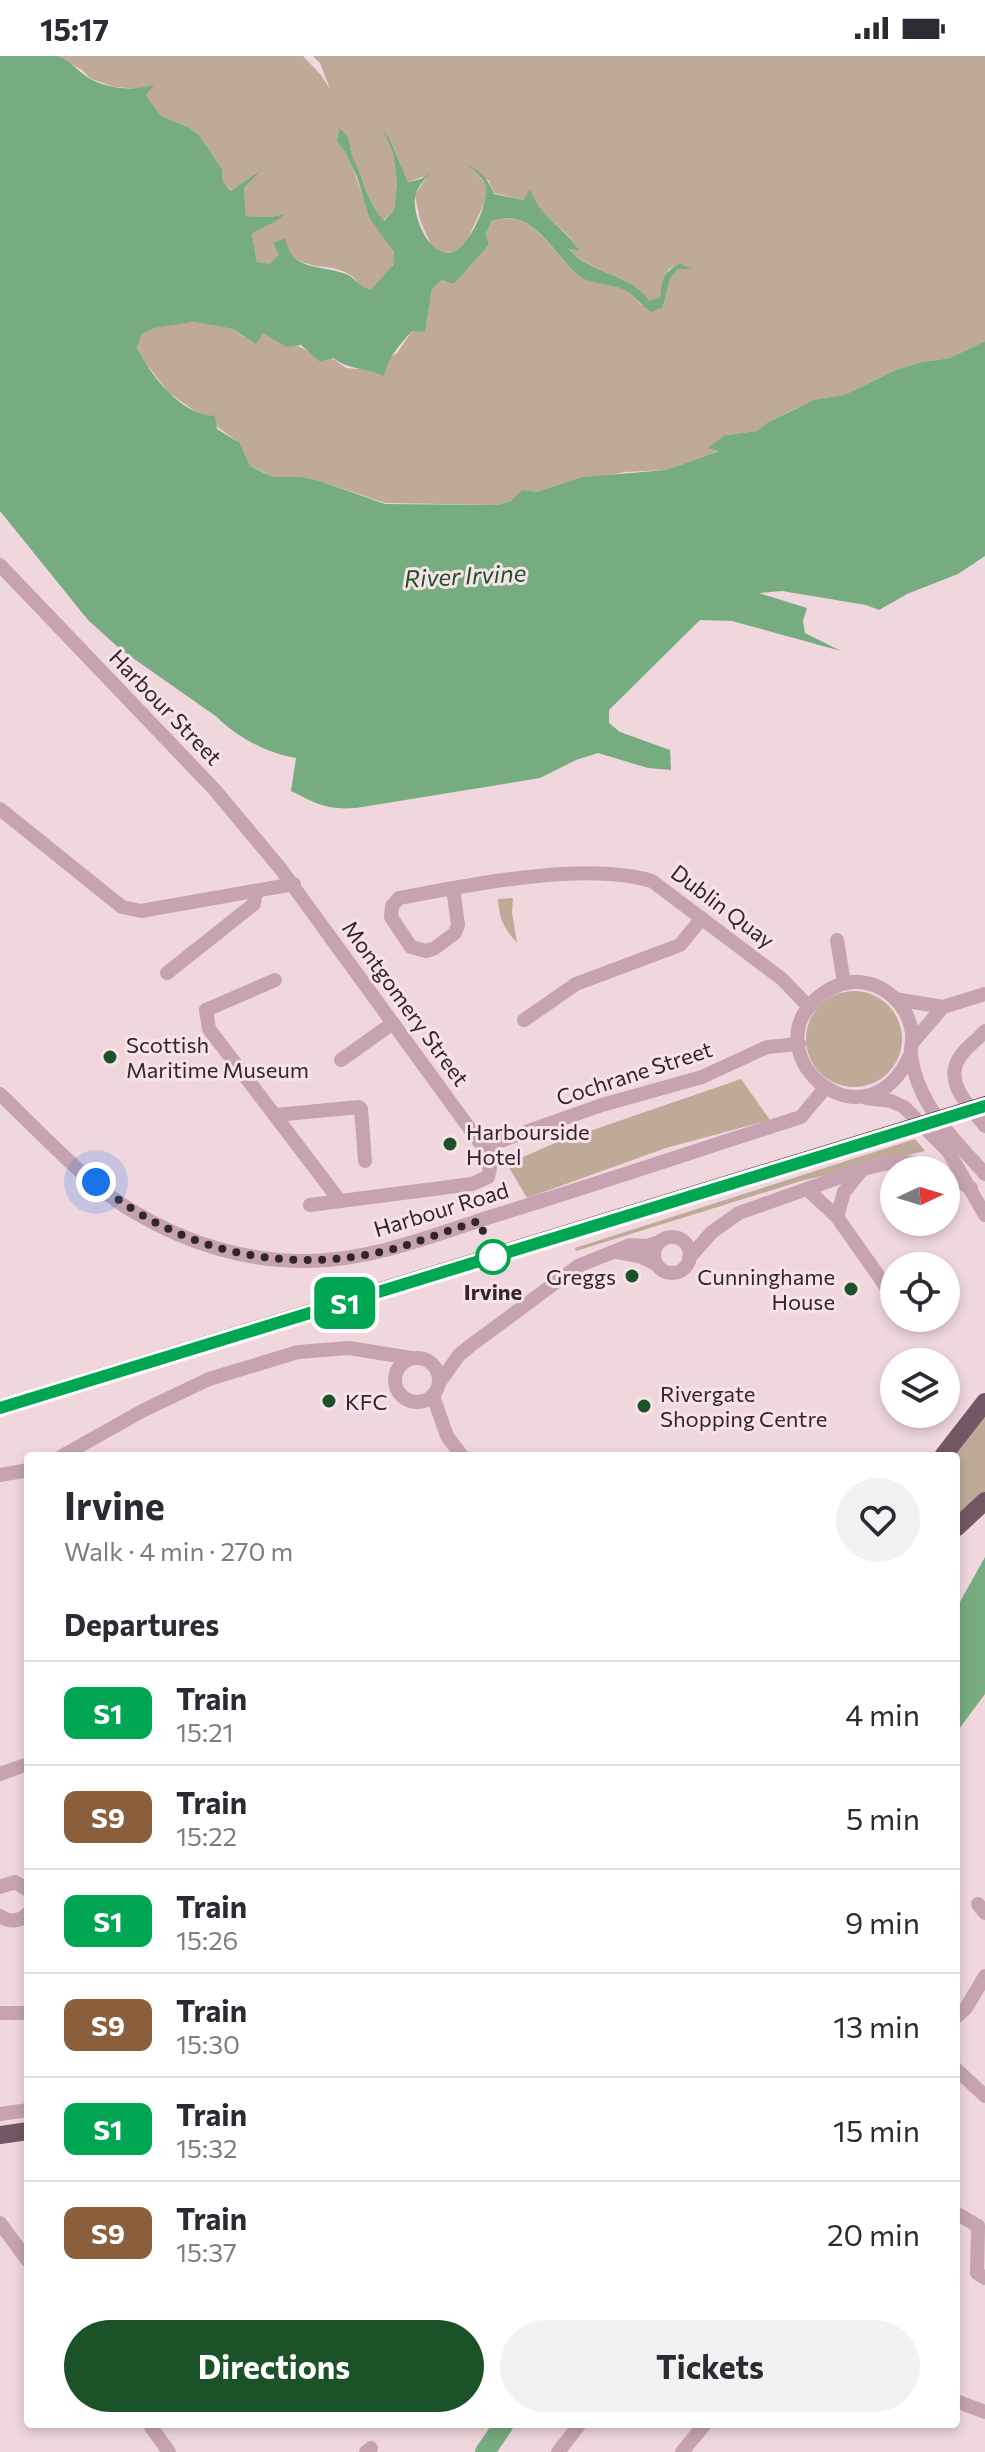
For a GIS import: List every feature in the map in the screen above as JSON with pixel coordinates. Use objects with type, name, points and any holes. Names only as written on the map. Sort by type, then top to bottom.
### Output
[{"type":"main road","points":[[946,1452],[985,1402]]},
{"type":"main road","points":[[960,1524],[985,1501]]},
{"type":"main road","points":[[0,2135],[24,2132]]},
{"type":"street","name":"Harbour Street","points":[[0,565],[214,789],[294,884]]},
{"type":"street","points":[[0,809],[122,907],[141,911],[294,884]]},
{"type":"street","name":"Dublin Quay","points":[[453,888],[458,914],[455,933],[426,951],[411,947],[391,917],[392,906],[399,898],[453,888],[514,878],[628,874],[652,881],[782,979],[808,1006]]},
{"type":"street","name":"Montgomery Street","points":[[294,884],[393,1023],[489,1145]]},
{"type":"street","points":[[167,973],[254,904],[256,891]]},
{"type":"street","points":[[524,1020],[576,984],[680,945],[702,918]]},
{"type":"street","points":[[837,940],[844,983]]},
{"type":"street","points":[[275,980],[206,1010],[209,1029],[340,1201]]},
{"type":"street","points":[[985,1174],[939,1122],[921,1090],[912,1047],[912,1030],[895,999],[878,987],[865,983],[844,983],[825,991],[808,1006],[799,1030],[799,1044],[806,1069],[814,1080],[838,1095],[891,1101],[904,1107],[948,1151],[985,1215]]},
{"type":"street","points":[[895,999],[943,1007],[985,994]]},
{"type":"street","points":[[862,1097],[887,1088],[902,1073],[912,1047],[943,1007]]},
{"type":"street","points":[[341,1060],[393,1023]]},
{"type":"street","points":[[985,1031],[955,1064],[953,1078],[958,1091],[985,1126]]},
{"type":"street","name":"Cochrane Street","points":[[489,1145],[602,1105],[702,1077],[767,1047],[799,1044]]},
{"type":"street","name":"Harbour Road","points":[[0,1094],[76,1165],[135,1213],[198,1243],[228,1252],[267,1259],[309,1261],[396,1248],[801,1117],[825,1088]]},
{"type":"street","points":[[275,1115],[359,1107],[365,1155],[349,1152]]},
{"type":"street","points":[[310,1205],[472,1184],[488,1177],[489,1145]]},
{"type":"street","points":[[616,1252],[639,1256],[666,1271],[676,1272],[685,1266],[712,1232],[739,1213],[880,1165]]},
{"type":"street","points":[[837,1217],[844,1192],[863,1169]]},
{"type":"street","points":[[960,1182],[971,1188]]},
{"type":"street","points":[[807,1189],[837,1217],[880,1278]]},
{"type":"street","points":[[459,1355],[401,1364],[395,1375],[396,1388],[403,1398],[422,1403],[436,1390],[459,1355],[578,1266],[630,1245],[647,1246],[671,1237],[681,1240],[688,1247],[689,1258]]},
{"type":"street","points":[[656,1264],[655,1249],[661,1241]]},
{"type":"street","points":[[69,1452],[144,1410],[209,1379],[298,1352],[349,1348],[419,1359],[437,1370],[436,1390],[447,1436],[459,1452]]},
{"type":"street","points":[[368,1353],[395,1375]]},
{"type":"street","points":[[0,1475],[24,1471]]},
{"type":"street","points":[[0,1774],[24,1765]]},
{"type":"street","points":[[0,1887],[15,1882],[24,1888]]},
{"type":"street","points":[[0,1916],[12,1921],[24,1916]]},
{"type":"street","points":[[960,2013],[985,1976]]},
{"type":"street","points":[[0,2013],[24,2013]]},
{"type":"street","points":[[960,2073],[985,2096]]},
{"type":"street","points":[[0,2114],[24,2111]]},
{"type":"street","points":[[960,2215],[978,2226],[977,2273],[985,2278]]},
{"type":"street","points":[[0,2223],[24,2256]]},
{"type":"street","points":[[960,2403],[985,2412]]},
{"type":"street","points":[[152,2428],[169,2452]]},
{"type":"street","points":[[558,2452],[577,2428]]},
{"type":"street","points":[[682,2452],[702,2428]]},
{"type":"shaded area","points":[[57,56],[303,56],[330,89],[320,63],[313,56],[985,56],[985,341],[950,358],[896,370],[844,395],[796,408],[757,431],[725,435],[721,450],[666,470],[625,472],[536,492],[522,491],[511,501],[498,505],[385,503],[317,480],[275,477],[250,466],[240,443],[168,392],[142,358],[137,346],[142,334],[154,327],[193,322],[233,329],[244,337],[263,333],[300,347],[320,362],[332,358],[346,368],[372,370],[397,353],[412,331],[425,331],[432,289],[442,280],[454,284],[489,245],[486,233],[492,221],[507,218],[532,227],[582,278],[622,289],[633,295],[641,305],[663,307],[670,279],[678,269],[689,269],[679,263],[668,270],[661,297],[649,302],[632,284],[588,263],[567,247],[579,250],[539,207],[530,189],[524,200],[494,193],[489,181],[471,168],[486,184],[487,197],[465,245],[455,252],[441,252],[431,245],[420,220],[415,195],[428,175],[408,182],[384,132],[393,153],[397,183],[394,210],[383,221],[374,208],[348,141],[339,129],[337,141],[349,160],[374,222],[393,250],[390,269],[371,291],[342,271],[310,265],[288,251],[279,254],[270,265],[257,262],[252,234],[273,223],[283,213],[272,217],[246,216],[244,188],[261,169],[232,191],[223,182],[222,169],[199,135],[161,116],[146,95],[152,86],[141,89],[115,87],[91,79],[82,70]]},
{"type":"shaded area","points":[[513,898],[517,943],[503,923],[498,899]]},
{"type":"shaded area","points":[[854,991],[872,995],[888,1005],[898,1021],[902,1039],[898,1057],[888,1073],[872,1083],[854,1087],[836,1083],[820,1073],[810,1057],[806,1039],[810,1021],[820,1005],[836,995]]},
{"type":"shaded area","points":[[741,1079],[770,1120],[666,1148],[527,1198],[507,1164],[555,1143]]},
{"type":"shaded area","points":[[915,1139],[925,1151],[904,1156],[880,1156],[880,1162],[801,1181],[576,1251],[575,1248]]},
{"type":"shaded area","points":[[985,1413],[985,1492],[960,1514],[960,1452],[957,1452]]},
{"type":"water","points":[[0,56],[57,56],[92,80],[107,85],[130,88],[154,85],[146,95],[161,116],[199,135],[222,169],[223,182],[231,191],[263,168],[244,188],[246,216],[272,217],[285,213],[252,234],[257,262],[270,264],[279,254],[273,243],[285,238],[294,257],[300,262],[346,274],[371,290],[393,265],[394,252],[369,217],[357,177],[337,141],[339,128],[349,140],[367,193],[384,221],[394,210],[397,183],[393,153],[382,128],[408,182],[421,179],[431,172],[417,191],[415,206],[424,234],[437,249],[453,252],[459,249],[472,233],[482,211],[485,183],[468,165],[484,176],[494,194],[524,200],[530,188],[545,214],[580,251],[568,248],[577,257],[631,284],[649,301],[661,297],[663,281],[674,266],[679,263],[691,269],[678,269],[670,279],[663,307],[651,312],[627,291],[580,277],[531,226],[507,218],[492,221],[486,233],[489,245],[454,284],[442,280],[432,289],[425,332],[412,331],[391,358],[384,376],[333,358],[320,362],[301,345],[287,347],[263,333],[256,344],[233,329],[193,322],[154,328],[142,334],[137,347],[168,392],[191,409],[215,416],[217,429],[240,443],[250,466],[275,477],[317,480],[385,504],[498,505],[511,501],[522,490],[536,492],[583,477],[666,470],[719,451],[708,448],[725,435],[757,431],[768,422],[814,400],[844,395],[896,370],[950,358],[985,341],[985,556],[958,574],[907,594],[879,610],[866,605],[782,591],[759,593],[807,608],[803,621],[805,633],[841,651],[732,621],[700,620],[609,710],[609,723],[620,732],[670,750],[671,770],[648,768],[598,753],[540,778],[356,808],[322,805],[291,791],[296,758],[264,749],[243,738],[120,649],[88,620],[0,511]]},
{"type":"water","points":[[985,1557],[985,1694],[960,1728],[960,1602]]},
{"type":"waterway","name":"River Irvine","points":[[485,2452],[501,2428]]},
{"type":"railway","points":[[0,1402],[985,1099]]},
{"type":"train","name":"S1","points":[[0,1408],[985,1106]]},
{"type":"place","name":"Scottish Maritime Museum","points":[[110,1057]]},
{"type":"place","name":"Harbourside Hotel","points":[[450,1144]]},
{"type":"place","name":"Irvine","points":[[493,1257]]},
{"type":"place","name":"Greggs","points":[[632,1276]]},
{"type":"place","name":"Cunninghame House","points":[[851,1289]]},
{"type":"place","name":"KFC","points":[[329,1401]]},
{"type":"place","name":"Rivergate Shopping Centre","points":[[644,1406]]},
{"type":"route","points":[[96,1182],[135,1213],[198,1243],[228,1252],[267,1259],[309,1261],[357,1256],[396,1248],[479,1221],[493,1257]]}]
